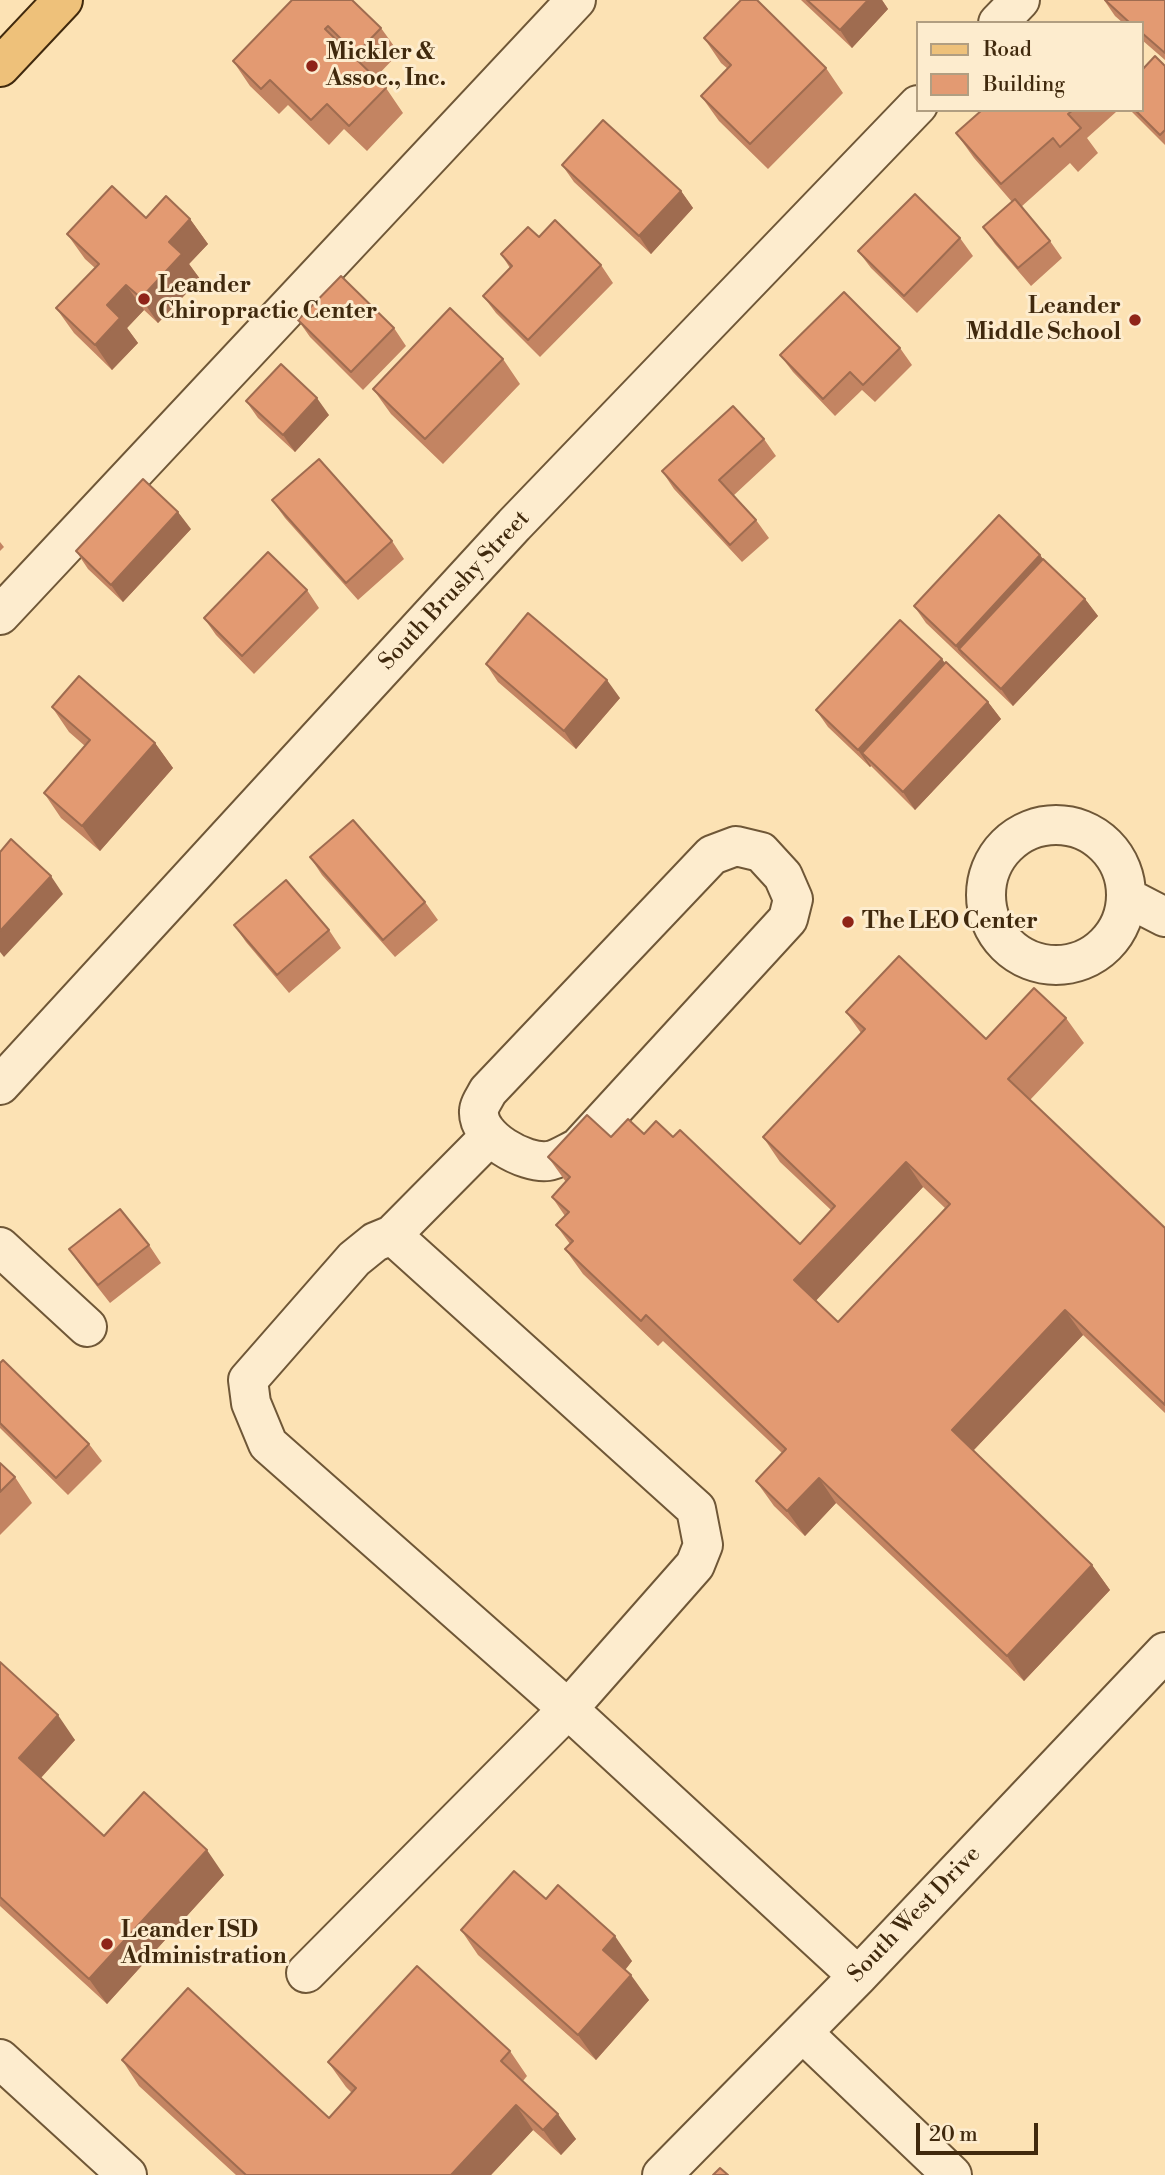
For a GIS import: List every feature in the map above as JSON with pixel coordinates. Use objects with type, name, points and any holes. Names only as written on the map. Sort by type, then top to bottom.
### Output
[{"type":"main road","points":[[0,67],[63,0]]},
{"type":"street","points":[[0,615],[576,0]]},
{"type":"street","points":[[1000,21],[1020,0]]},
{"type":"street","name":"South Brushy Street","points":[[0,1085],[514,526],[916,107]]},
{"type":"street","points":[[736,846],[761,852],[783,876],[793,899],[788,919],[578,1148],[548,1161],[523,1158],[489,1137],[484,1130],[479,1111],[488,1091],[712,855],[736,846]]},
{"type":"street","points":[[1126,897],[1165,917]]},
{"type":"street","points":[[489,1137],[392,1236],[375,1242],[354,1259],[248,1380],[251,1403],[268,1444],[568,1709],[858,1976]]},
{"type":"street","points":[[306,1973],[568,1709],[695,1565],[703,1545],[696,1509],[392,1236]]},
{"type":"street","points":[[0,1247],[87,1327]]},
{"type":"street","name":"South West Drive","points":[[662,2175],[1161,1665]]},
{"type":"street","points":[[803,2033],[952,2175]]},
{"type":"street","points":[[0,2059],[127,2175]]},
{"type":"building","name":"Mickler & Assoc., Inc.","points":[[292,0],[352,0],[381,28],[356,54],[328,26],[325,29],[386,88],[349,126],[327,104],[311,120],[270,80],[261,89],[233,61]]},
{"type":"building","points":[[741,0],[757,0],[826,68],[750,144],[701,96],[731,65],[704,38]]},
{"type":"building","points":[[807,0],[868,0],[840,30]]},
{"type":"building","points":[[1105,0],[1165,0],[1165,53],[1144,35],[1144,21],[1128,21]]},
{"type":"building","points":[[1155,56],[1165,66],[1165,130],[1160,135],[1137,112],[1144,112],[1144,68]]},
{"type":"building","points":[[980,112],[1070,112],[1068,114],[1081,128],[1060,147],[1053,138],[1001,184],[956,133]]},
{"type":"building","points":[[603,120],[681,191],[639,236],[562,165]]},
{"type":"building","points":[[112,186],[146,218],[166,196],[190,219],[169,242],[182,254],[141,298],[126,285],[107,305],[120,318],[95,345],[56,308],[99,264],[67,234]]},
{"type":"building","points":[[915,194],[960,238],[904,296],[858,251]]},
{"type":"building","points":[[1015,199],[1050,241],[1018,268],[983,227]]},
{"type":"building","points":[[555,220],[601,265],[528,340],[483,296],[512,266],[501,254],[528,227],[539,237]]},
{"type":"building","points":[[341,276],[394,328],[351,372],[298,320]]},
{"type":"building","points":[[844,292],[900,348],[863,385],[850,372],[823,399],[780,355]]},
{"type":"building","points":[[450,308],[503,359],[425,439],[373,389]]},
{"type":"building","points":[[281,364],[317,398],[283,435],[246,401]]},
{"type":"building","points":[[733,406],[764,439],[719,480],[756,520],[730,545],[662,471]]},
{"type":"building","points":[[319,459],[392,541],[346,583],[272,500]]},
{"type":"building","points":[[143,479],[178,512],[111,585],[76,551]]},
{"type":"building","points":[[999,515],[1040,555],[956,646],[914,606]]},
{"type":"building","points":[[268,552],[307,590],[242,656],[204,618]]},
{"type":"building","points":[[1043,559],[1085,599],[1001,689],[959,649]]},
{"type":"building","points":[[528,613],[607,680],[564,731],[486,664]]},
{"type":"building","points":[[900,620],[942,659],[858,750],[816,710]]},
{"type":"building","points":[[946,662],[988,702],[903,792],[862,753]]},
{"type":"building","points":[[79,676],[155,743],[82,826],[44,793],[90,740],[52,707]]},
{"type":"building","points":[[353,820],[425,902],[383,940],[310,857]]},
{"type":"building","points":[[11,839],[51,876],[0,931],[0,852]]},
{"type":"building","points":[[286,880],[329,930],[277,975],[234,925]]},
{"type":"building","points":[[899,956],[986,1039],[1034,988],[1066,1018],[1008,1079],[1165,1228],[1165,1405],[1065,1310],[952,1430],[1092,1565],[1007,1656],[819,1478],[787,1511],[756,1481],[786,1449],[646,1315],[641,1321],[565,1249],[573,1241],[556,1225],[569,1212],[552,1197],[570,1177],[548,1157],[587,1115],[611,1137],[628,1119],[644,1134],[656,1121],[673,1137],[680,1130],[800,1244],[835,1206],[763,1137],[865,1029],[846,1012]],"holes":[[[906,1162],[950,1204],[838,1322],[794,1280]]]},
{"type":"building","points":[[120,1209],[149,1245],[98,1285],[69,1249]]},
{"type":"building","points":[[3,1360],[89,1444],[56,1478],[0,1423],[0,1363]]},
{"type":"building","points":[[0,1463],[15,1477],[0,1492]]},
{"type":"building","points":[[0,1662],[58,1715],[19,1758],[104,1836],[144,1792],[207,1850],[89,1979],[0,1897]]},
{"type":"building","points":[[514,1871],[546,1899],[558,1885],[615,1936],[603,1950],[631,1975],[578,2035],[461,1930]]},
{"type":"building","points":[[417,1966],[510,2051],[501,2061],[558,2114],[543,2130],[516,2105],[451,2175],[246,2175],[122,2060],[188,1988],[329,2118],[356,2088],[328,2062]]},
{"type":"building","points":[[720,2168],[728,2175],[713,2175]]},
{"type":"place","name":"Mickler & Assoc., Inc.","points":[[312,66]]},
{"type":"place","name":"Leander Chiropractic Center","points":[[144,299]]},
{"type":"place","name":"Leander Middle School","points":[[1135,320]]},
{"type":"place","name":"The LEO Center","points":[[848,922]]},
{"type":"place","name":"Leander ISD Administration","points":[[107,1944]]}]
